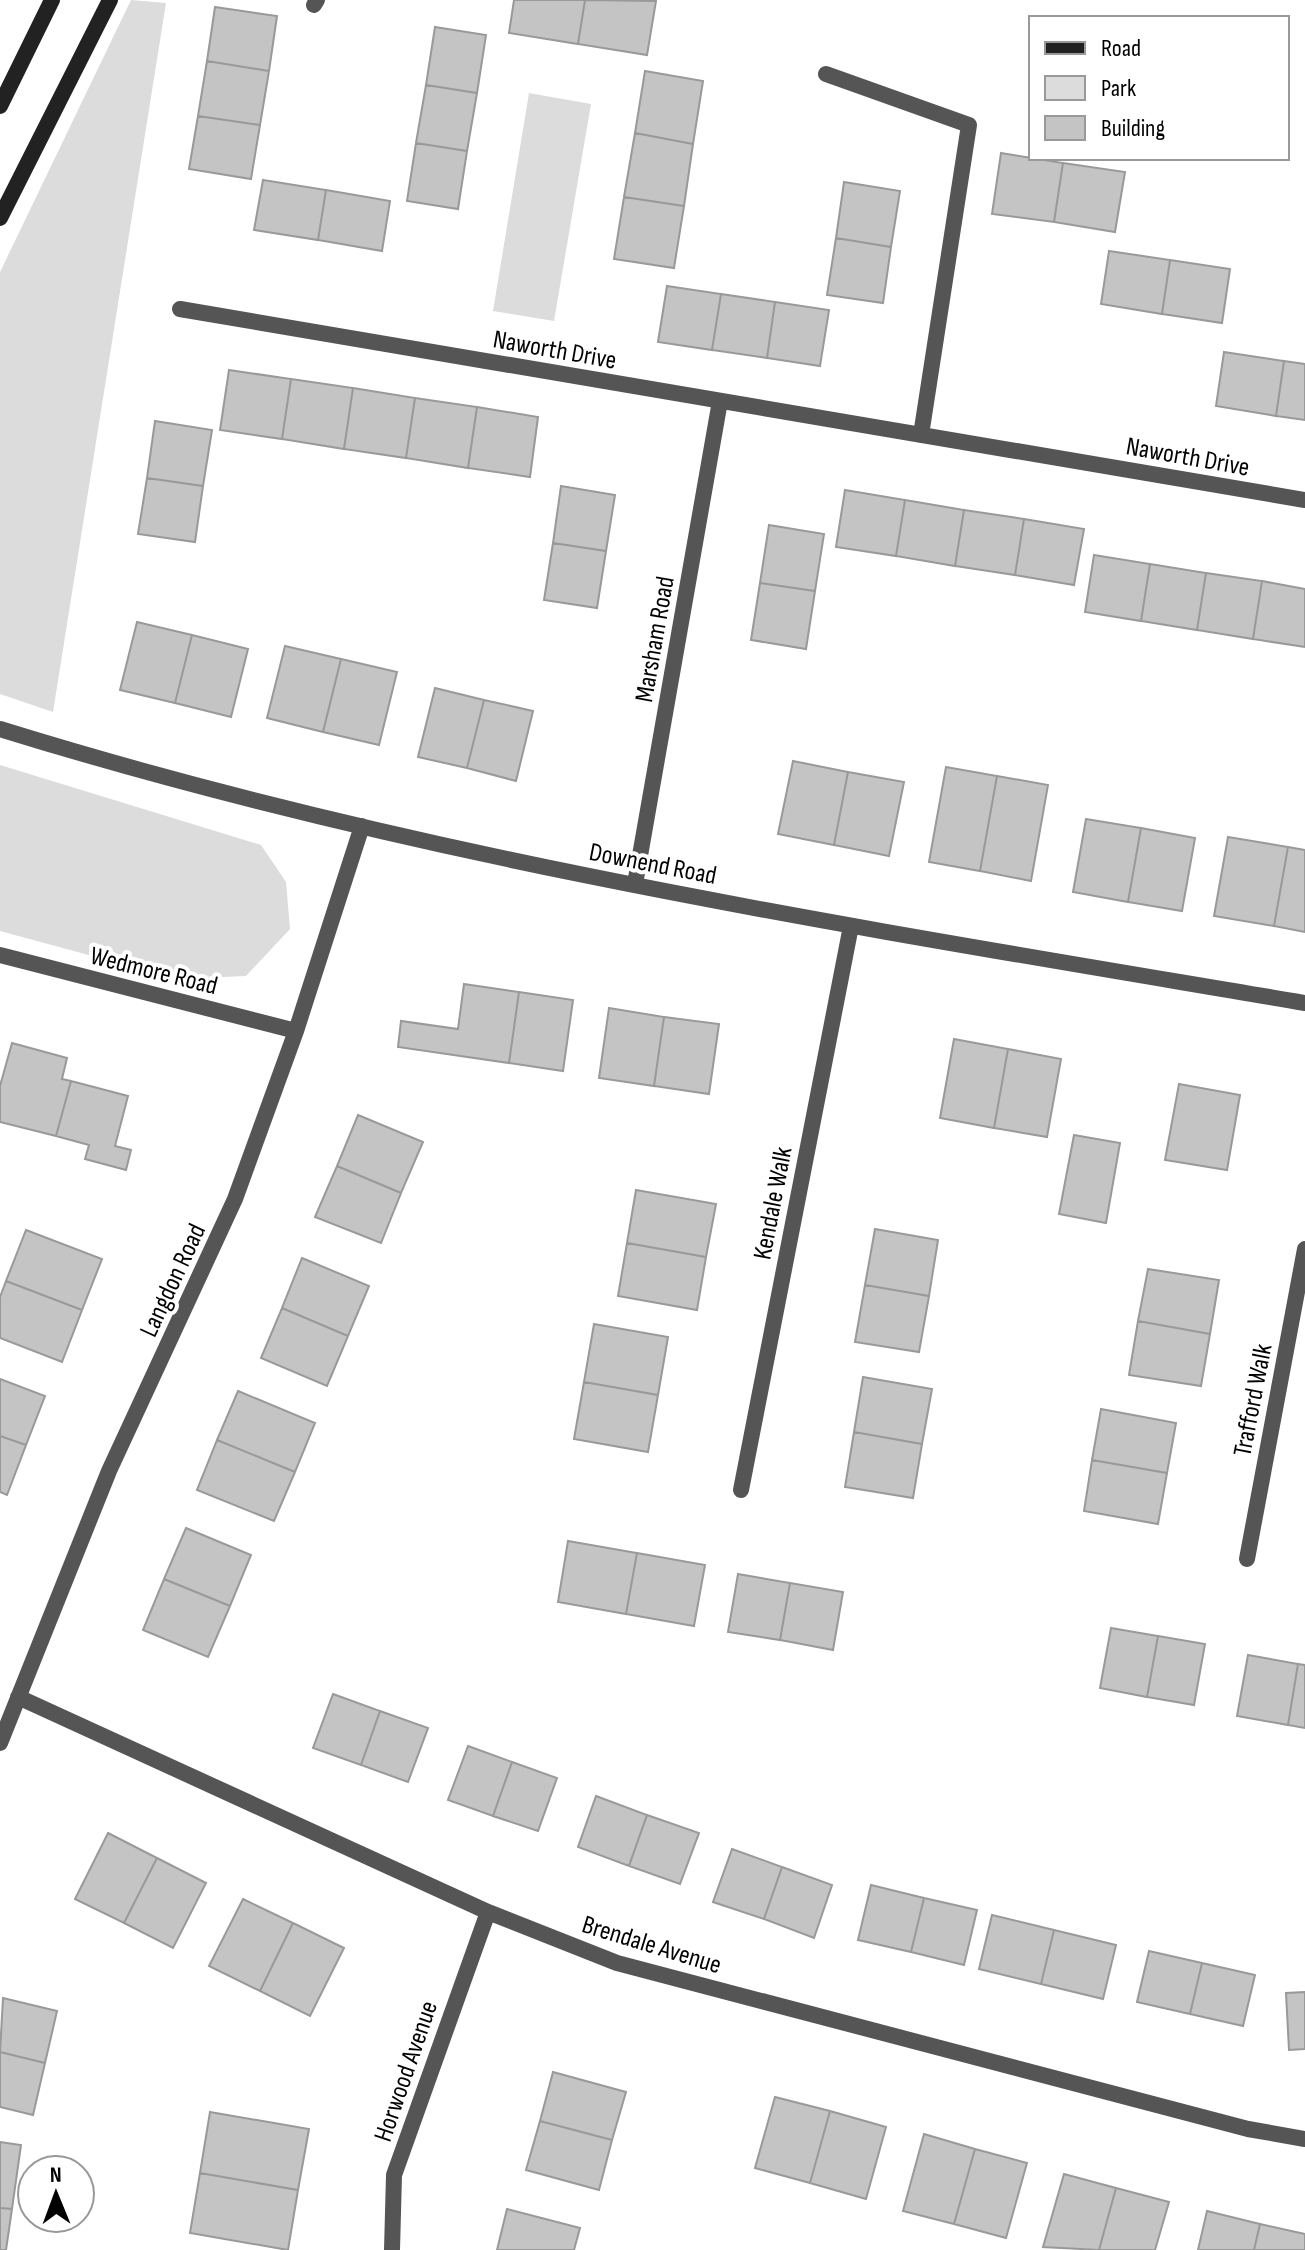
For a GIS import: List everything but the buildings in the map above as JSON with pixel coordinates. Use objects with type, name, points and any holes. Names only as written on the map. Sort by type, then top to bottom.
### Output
[{"type":"street","points":[[0,106],[52,0]]},
{"type":"street","points":[[0,218],[110,0]]},
{"type":"street","points":[[826,74],[969,125],[921,435]]},
{"type":"street","name":"Naworth Drive","points":[[180,309],[1305,500]]},
{"type":"street","name":"Marsham Road","points":[[635,884],[720,401]]},
{"type":"street","name":"Downend Road","points":[[0,729],[362,826],[635,884],[851,926],[1305,1003]]},
{"type":"street","name":"Langdon Road","points":[[0,1743],[109,1471],[235,1199],[296,1031],[362,826]]},
{"type":"street","name":"Kendale Walk","points":[[741,1490],[851,926]]},
{"type":"street","name":"Wedmore Road","points":[[0,955],[296,1031]]},
{"type":"street","name":"Trafford Walk","points":[[1247,1559],[1305,1249]]},
{"type":"street","name":"Brendale Avenue","points":[[18,1697],[488,1912],[617,1963],[1248,2129],[1305,2139]]},
{"type":"street","name":"Horwood Avenue","points":[[392,2250],[394,2175],[415,2108],[488,1912]]},
{"type":"green space","points":[[131,0],[166,3],[53,712],[0,694],[0,272]]},
{"type":"green space","points":[[529,93],[591,104],[554,321],[493,311]]},
{"type":"green space","points":[[0,765],[261,845],[286,882],[290,929],[246,976],[177,979],[0,931]]}]
